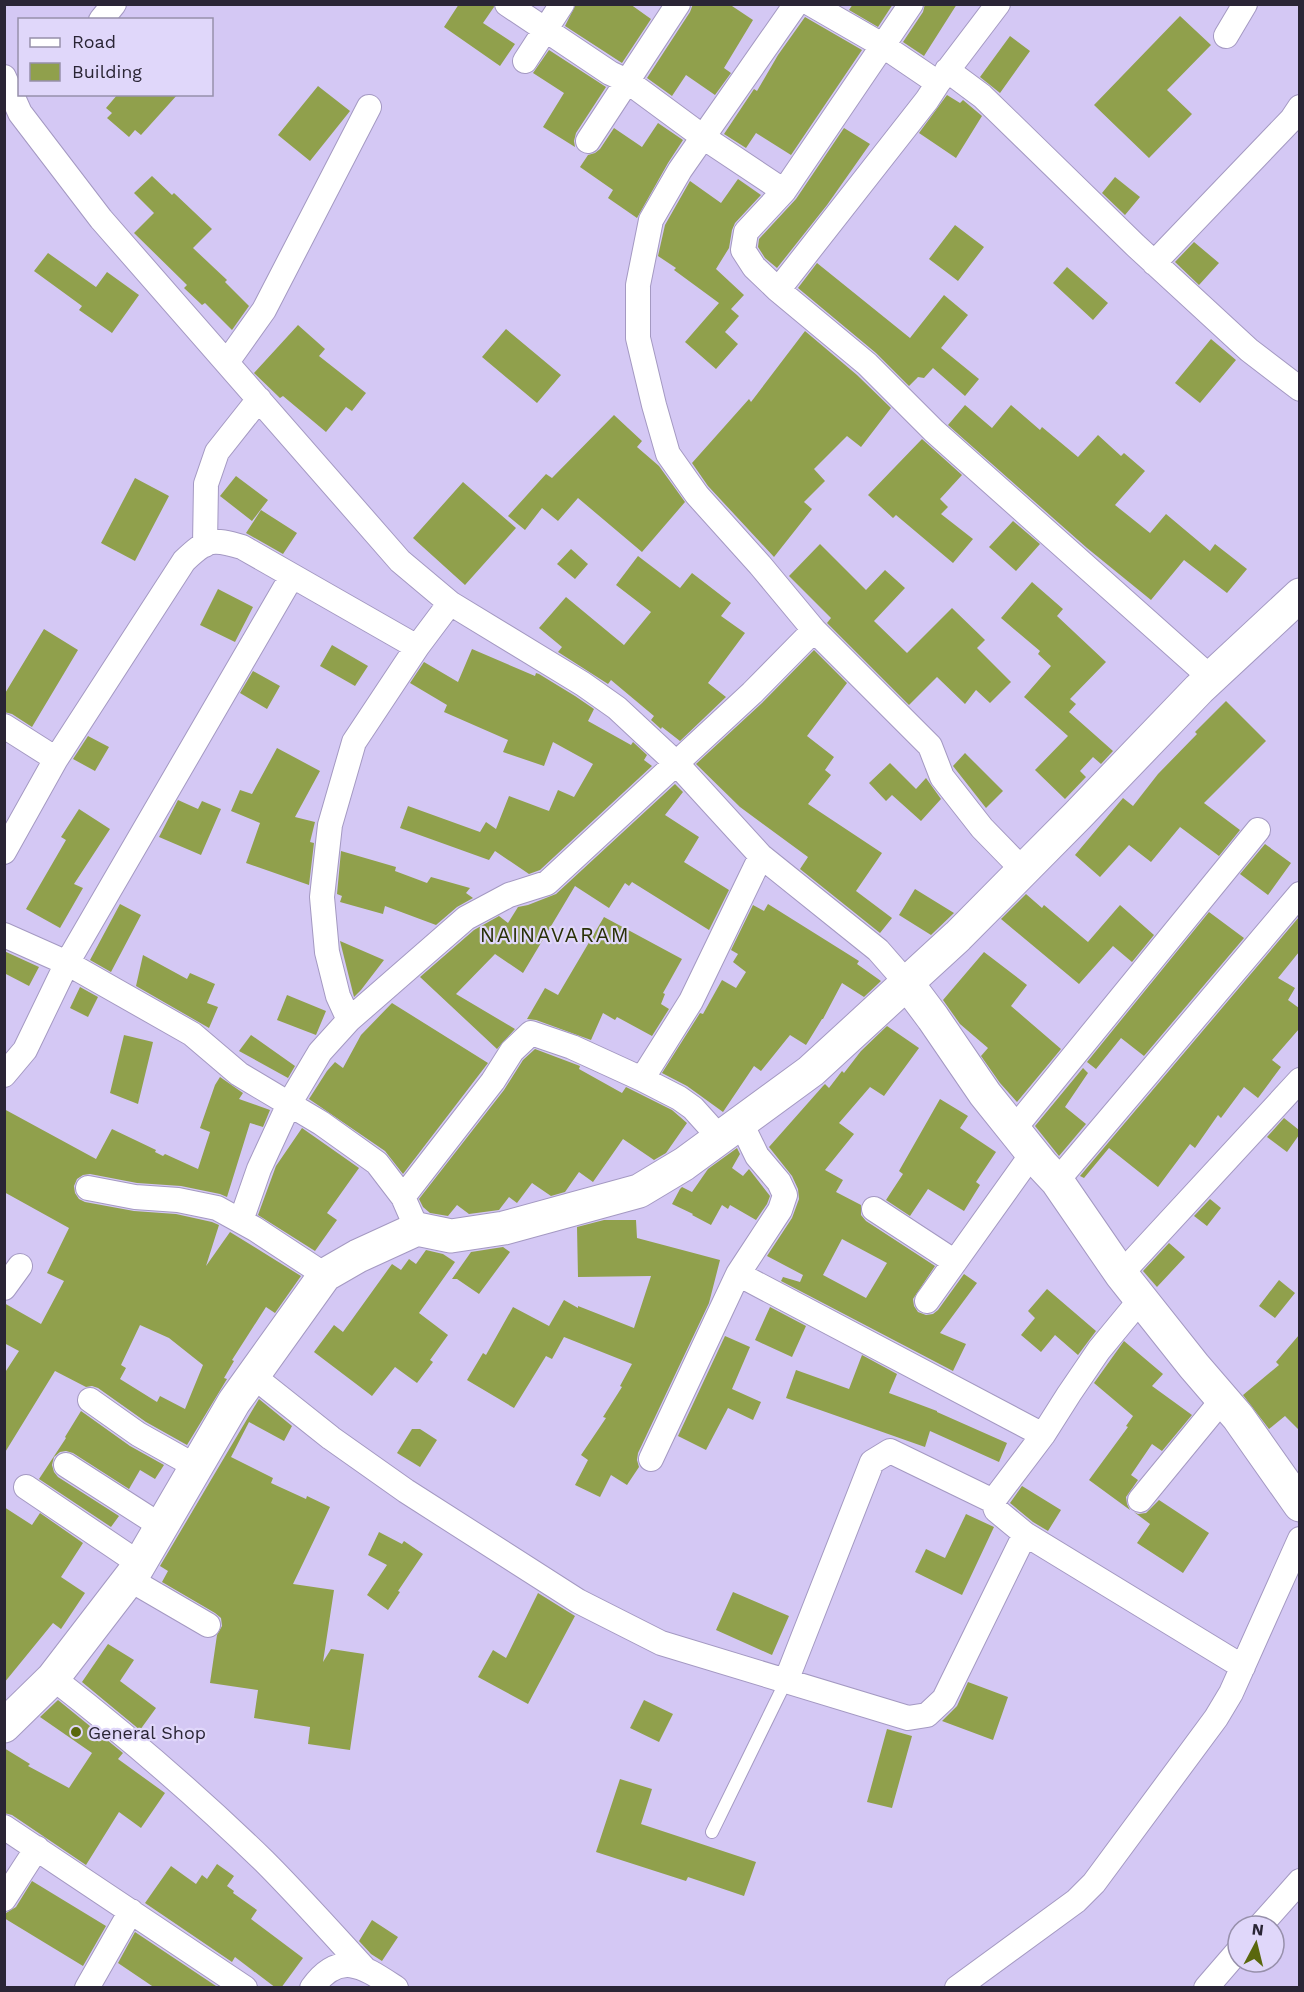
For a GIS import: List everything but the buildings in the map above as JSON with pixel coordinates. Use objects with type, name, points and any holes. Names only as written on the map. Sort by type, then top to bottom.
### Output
[{"type":"main road","points":[[5,1725],[53,1678],[134,1572],[234,1402],[325,1275],[358,1256],[417,1229],[451,1236],[504,1228],[639,1191],[684,1164],[811,1071],[958,936],[1211,678],[1299,595]]},
{"type":"main road","points":[[906,982],[985,1094],[1057,1181],[1120,1274],[1238,1417],[1297,1496]]},
{"type":"street","points":[[103,18],[114,4]]},
{"type":"street","points":[[507,4],[610,73],[627,81],[703,137],[784,191]]},
{"type":"street","points":[[525,62],[562,4]]},
{"type":"street","points":[[588,141],[678,4]]},
{"type":"street","points":[[796,4],[680,170],[651,220],[638,285],[638,338],[668,454],[697,495],[814,630],[930,746],[942,777],[982,828],[1023,870]]},
{"type":"street","points":[[810,4],[882,45],[982,96],[1154,263],[1249,350],[1299,389]]},
{"type":"street","points":[[911,4],[784,191],[746,232],[743,250],[754,267],[778,290],[867,364],[934,431],[1211,678]]},
{"type":"street","points":[[778,290],[927,100],[942,76],[998,4]]},
{"type":"street","points":[[1226,36],[1245,4]]},
{"type":"street","points":[[4,77],[20,113],[101,219],[400,561],[450,603],[583,684],[617,708],[676,763],[761,856],[878,950],[906,982]]},
{"type":"street","points":[[20,113],[34,96]]},
{"type":"street","points":[[227,362],[264,310],[369,107]]},
{"type":"street","points":[[1154,263],[1292,119],[1299,107]]},
{"type":"street","points":[[205,545],[206,484],[217,452],[259,399]]},
{"type":"street","points":[[4,852],[56,759],[184,561],[198,547],[218,540],[242,547],[417,647]]},
{"type":"street","points":[[4,1075],[25,1050],[67,963],[292,576]]},
{"type":"street","points":[[349,1020],[338,996],[327,952],[322,897],[330,825],[354,742],[417,647],[450,603]]},
{"type":"street","points":[[238,1219],[244,1212],[259,1169],[289,1104],[320,1052],[349,1020],[466,918],[509,895],[547,883],[752,693],[814,630]]},
{"type":"street","points":[[4,726],[56,759]]},
{"type":"street","points":[[927,1300],[955,1262],[1023,1141],[1258,830]]},
{"type":"street","points":[[642,1079],[691,1000],[761,856]]},
{"type":"street","points":[[1057,1181],[1299,894]]},
{"type":"street","points":[[4,934],[67,963],[192,1034],[239,1074],[321,1124],[377,1163],[403,1197],[417,1229]]},
{"type":"street","points":[[403,1197],[494,1082],[512,1051],[531,1033],[572,1047],[680,1098],[730,1131],[757,1156],[779,1182],[784,1195],[780,1210],[738,1274],[651,1459]]},
{"type":"street","points":[[1120,1274],[1299,1080]]},
{"type":"street","points":[[87,1188],[217,1208],[325,1275]]},
{"type":"street","points":[[874,1209],[955,1262]]},
{"type":"street","points":[[4,1288],[20,1266]]},
{"type":"street","points":[[738,1274],[1043,1435]]},
{"type":"street","points":[[993,1501],[1043,1435],[1099,1350],[1141,1299]]},
{"type":"street","points":[[253,1376],[331,1438],[406,1491],[578,1601],[661,1643],[908,1718],[927,1715],[944,1699],[1025,1534]]},
{"type":"street","points":[[1140,1500],[1223,1399]]},
{"type":"street","points":[[90,1400],[138,1434],[195,1466]]},
{"type":"street","points":[[786,1681],[872,1462],[890,1451],[993,1501],[996,1510],[1025,1534],[1243,1667]]},
{"type":"street","points":[[66,1465],[161,1526]]},
{"type":"street","points":[[26,1487],[134,1572],[208,1625]]},
{"type":"street","points":[[957,1988],[1076,1901],[1094,1884],[1216,1718],[1231,1693],[1299,1539]]},
{"type":"street","points":[[53,1678],[121,1731],[193,1795],[264,1862],[364,1968],[396,1988]]},
{"type":"street","points":[[4,1827],[238,1985]]},
{"type":"street","points":[[4,1899],[37,1848]]},
{"type":"street","points":[[1270,1914],[1299,1881]]},
{"type":"street","points":[[87,1988],[131,1911]]},
{"type":"street","points":[[312,1988],[322,1974],[339,1965],[364,1968]]},
{"type":"street","points":[[1206,1988],[1226,1965]]},
{"type":"lane","points":[[712,1832],[786,1681]]},
{"type":"place","name":"General Shop","points":[[76,1732]]},
{"type":"district","name":"NAINAVARAM","points":[[555,934]]}]
